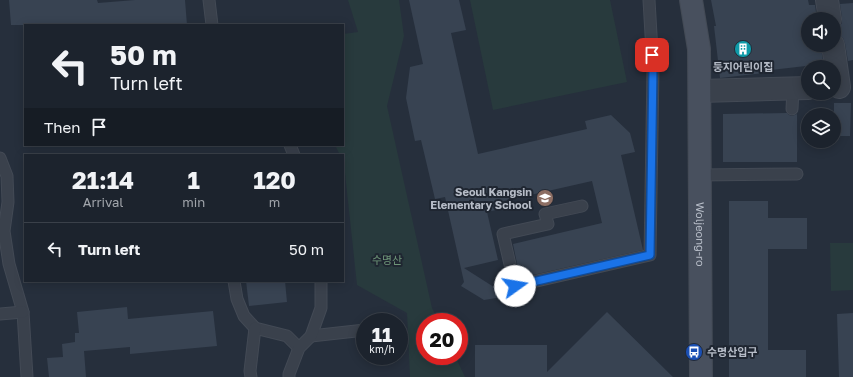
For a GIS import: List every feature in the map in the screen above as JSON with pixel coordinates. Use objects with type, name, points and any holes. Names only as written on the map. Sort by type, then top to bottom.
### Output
[{"type":"street","name":"Woljeong-ro","points":[[691,0],[699,49],[702,377]]},
{"type":"street","points":[[827,0],[829,12]]},
{"type":"street","points":[[834,52],[842,88]]},
{"type":"street","points":[[700,91],[798,95]]},
{"type":"lane","points":[[209,0],[212,24]]},
{"type":"lane","points":[[582,206],[545,214],[548,224],[503,234],[515,286],[650,255],[653,69],[649,0]]},
{"type":"lane","points":[[0,158],[7,176],[8,202],[4,231],[9,264],[22,312],[27,377]]},
{"type":"lane","points":[[700,175],[797,174]]},
{"type":"lane","points":[[234,282],[244,316],[255,328],[287,336],[299,348]]},
{"type":"lane","points":[[289,377],[299,348],[311,336],[320,308],[321,282]]},
{"type":"lane","points":[[0,314],[22,312]]},
{"type":"lane","points":[[251,377],[250,371],[255,328]]},
{"type":"lane","points":[[311,336],[356,331]]},
{"type":"green space","name":"수명산","points":[[348,0],[399,0],[404,36],[387,106],[432,308],[434,313],[416,313],[416,365],[459,365],[465,377],[410,377],[408,313],[357,285],[344,154],[340,154],[336,146],[344,146],[344,34],[358,32]]},
{"type":"green space","points":[[470,0],[610,0],[627,82],[493,110]]},
{"type":"green space","points":[[830,243],[853,243],[853,290],[831,291]]},
{"type":"building","points":[[9,0],[97,0],[98,3],[135,0],[185,0],[187,24],[24,24],[11,25]]},
{"type":"building","points":[[409,0],[459,0],[466,30],[451,33],[478,154],[587,129],[585,121],[611,115],[630,133],[635,152],[621,155],[643,250],[520,278],[513,244],[602,223],[592,181],[503,201],[505,208],[487,212],[498,260],[464,268],[508,296],[484,300],[461,286],[464,282],[445,197],[435,199],[421,140],[415,141],[406,98],[410,67],[423,64]]},
{"type":"building","points":[[711,0],[808,0],[809,5],[815,5],[816,12],[801,12],[801,52],[822,52],[823,60],[801,60],[801,67],[771,70],[772,72],[720,78],[714,26],[716,26]]},
{"type":"building","points":[[853,3],[853,60],[848,61],[845,43],[841,36],[842,17],[840,4]]},
{"type":"building","points":[[834,103],[851,103],[850,136],[841,136],[841,108],[834,108]]},
{"type":"building","points":[[787,113],[792,116],[797,114],[797,162],[723,162],[723,114]]},
{"type":"building","points":[[729,201],[768,201],[768,218],[807,218],[807,249],[768,249],[768,350],[806,350],[806,377],[729,377]]},
{"type":"building","points":[[246,282],[285,282],[287,302],[249,306]]},
{"type":"building","points":[[127,307],[128,319],[213,311],[217,346],[130,354],[130,347],[84,351],[86,377],[49,377],[47,358],[63,357],[62,344],[75,342],[75,333],[79,333],[77,312]]},
{"type":"building","points":[[607,312],[673,377],[475,377],[475,345],[547,345],[547,372]]},
{"type":"building","points":[[853,313],[853,377],[839,377],[837,314]]},
{"type":"place","name":"둥지어린이집","points":[[743,49]]},
{"type":"place","name":"Seoul Kangsin Elementary School","points":[[545,198]]},
{"type":"place","name":"수명산입구","points":[[694,352]]},
{"type":"route","points":[[515,286],[650,255],[652,55]]}]
